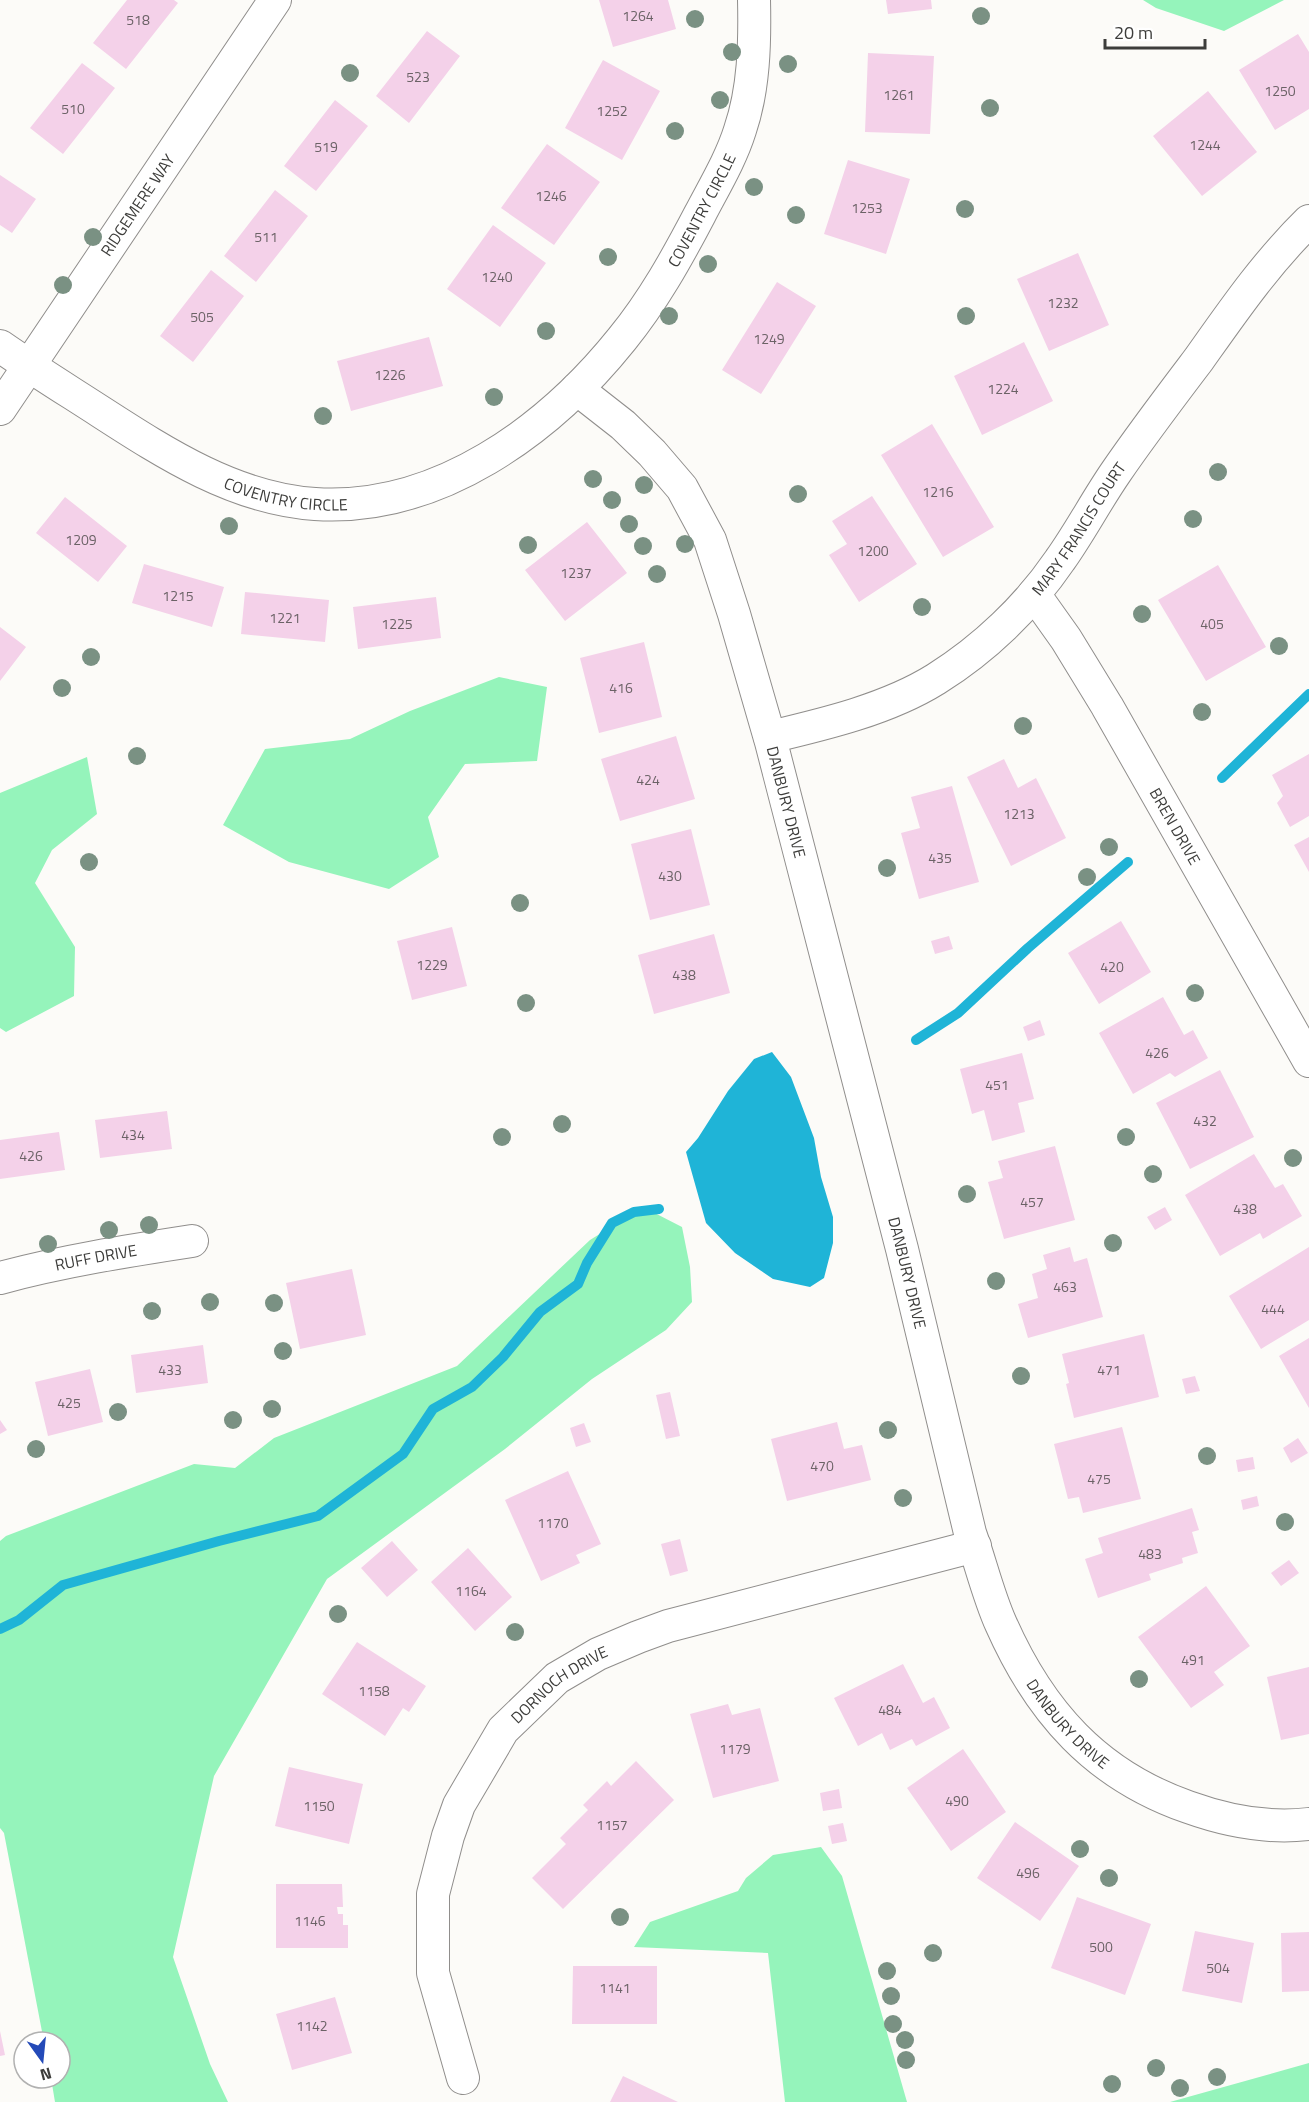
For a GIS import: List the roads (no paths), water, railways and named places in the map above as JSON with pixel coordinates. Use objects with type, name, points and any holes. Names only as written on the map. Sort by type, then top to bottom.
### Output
[{"type":"street","name":"RIDGEMERE WAY","points":[[0,409],[275,0]]},
{"type":"street","name":"COVENTRY CIRCLE","points":[[0,346],[161,450],[218,479],[248,490],[315,504],[342,504],[387,499],[430,486],[476,466],[531,430],[577,389],[621,340],[676,260],[720,176],[740,131],[751,84],[754,0]]},
{"type":"street","name":"MARY FRANCIS COURT","points":[[770,737],[848,716],[912,691],[936,679],[972,654],[1004,627],[1035,594],[1060,560],[1117,471],[1254,282],[1280,250],[1309,221]]},
{"type":"street","name":"DANBURY DRIVE","points":[[577,389],[623,424],[652,453],[682,488],[710,540],[770,737],[905,1259],[975,1546],[1001,1623],[1023,1668],[1048,1708],[1080,1744],[1120,1775],[1184,1806],[1252,1824],[1309,1824]]},
{"type":"street","name":"BREN DRIVE","points":[[1035,594],[1107,706],[1309,1061]]},
{"type":"street","name":"RUFF DRIVE","points":[[0,1278],[139,1248],[192,1241]]},
{"type":"street","name":"DORNOCH DRIVE","points":[[463,2078],[433,1973],[434,1894],[448,1836],[459,1805],[502,1730],[557,1678],[598,1654],[638,1636],[975,1546]]},
{"type":"water","points":[[772,1052],[791,1077],[814,1138],[821,1177],[833,1217],[833,1243],[824,1278],[810,1287],[773,1279],[735,1253],[706,1223],[686,1152],[698,1138],[728,1091],[754,1059]]},
{"type":"waterway","points":[[1222,778],[1309,694]]},
{"type":"waterway","points":[[916,1040],[958,1013],[1028,948],[1128,862]]},
{"type":"waterway","points":[[0,1629],[19,1620],[63,1585],[318,1516],[403,1454],[433,1409],[472,1387],[503,1357],[540,1312],[578,1284],[587,1263],[612,1223],[634,1212],[659,1209]]}]
